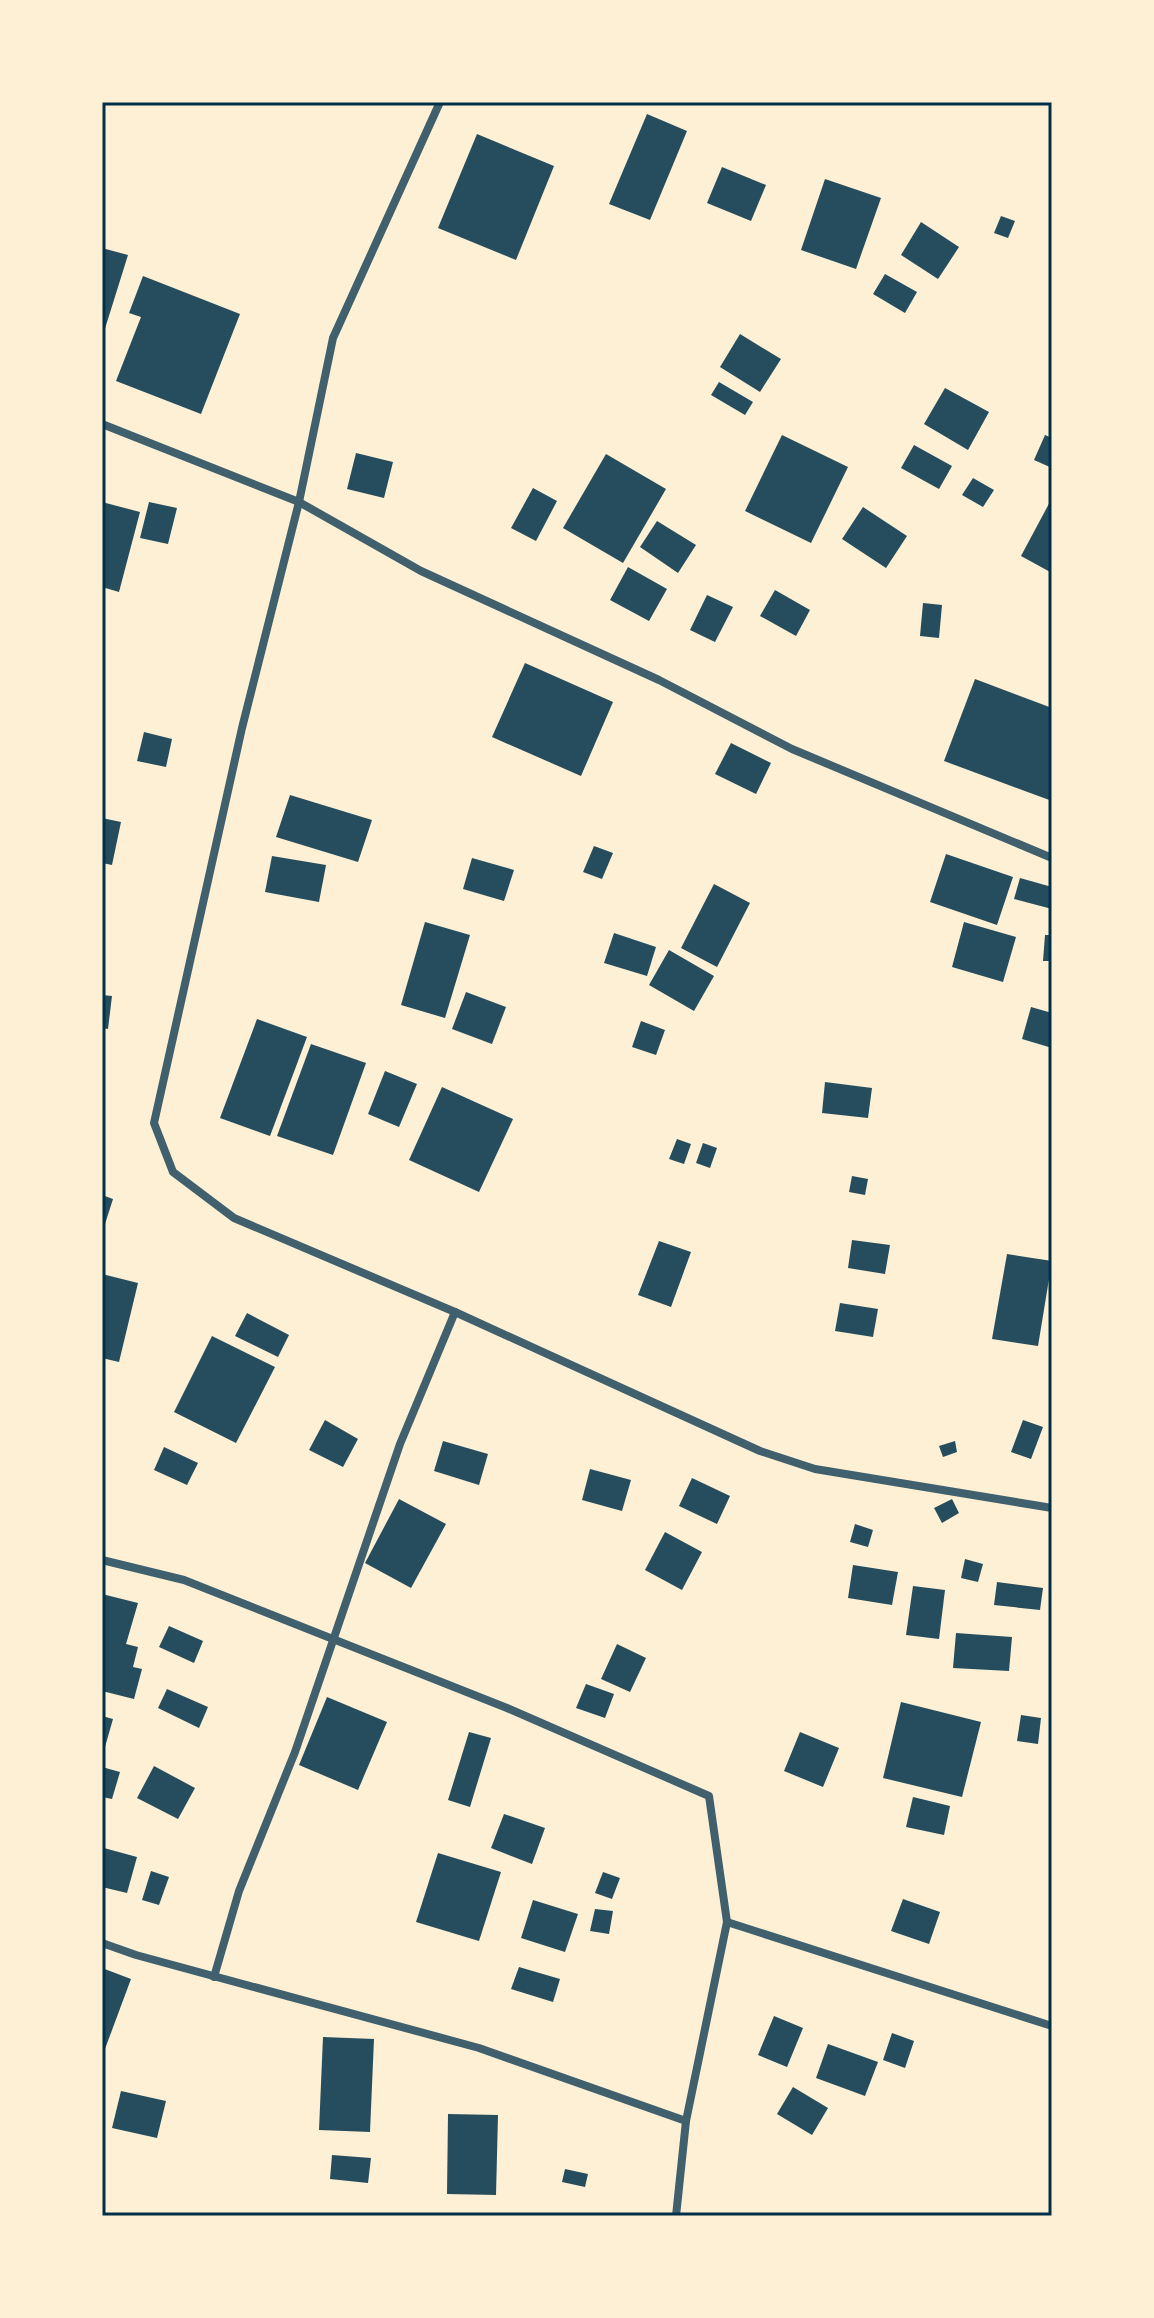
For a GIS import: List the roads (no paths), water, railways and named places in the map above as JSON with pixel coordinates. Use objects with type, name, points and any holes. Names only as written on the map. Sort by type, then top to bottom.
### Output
[{"type":"street","points":[[440,102],[333,338],[299,502],[242,728],[154,1123],[173,1172],[234,1218],[455,1312],[760,1451],[815,1469],[1052,1508]]},
{"type":"street","points":[[102,424],[299,502],[421,571],[659,680],[792,749],[1051,855]]},
{"type":"street","points":[[214,1977],[239,1891],[295,1752],[400,1444],[455,1312]]},
{"type":"street","points":[[102,1560],[184,1580],[507,1708],[709,1796],[727,1922],[686,2121],[676,2216]]},
{"type":"street","points":[[727,1922],[1052,2026]]},
{"type":"street","points":[[102,1943],[214,1977],[479,2048],[686,2121]]}]
